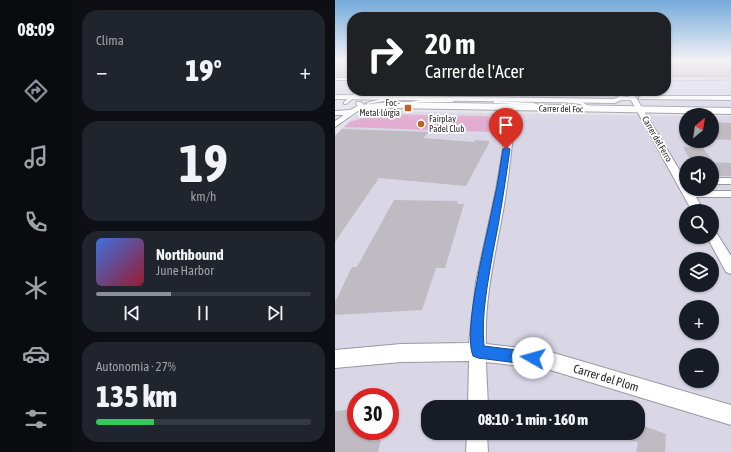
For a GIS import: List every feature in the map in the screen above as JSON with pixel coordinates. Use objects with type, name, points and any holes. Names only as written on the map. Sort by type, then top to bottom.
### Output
[{"type":"street","name":"Carrer del Ferro","points":[[632,96],[679,180]]},
{"type":"street","points":[[335,97],[356,102]]},
{"type":"street","name":"Carrer del Foc","points":[[356,102],[416,97],[615,101],[624,98]]},
{"type":"street","points":[[641,98],[731,98]]},
{"type":"street","name":"Carrer del Foc","points":[[356,102],[394,105],[513,108],[731,111]]},
{"type":"street","name":"Carrer del Foc","points":[[356,102],[394,105]]},
{"type":"street","points":[[338,105],[356,102]]},
{"type":"street","points":[[338,105],[356,102]]},
{"type":"street","points":[[335,125],[356,102]]},
{"type":"street","points":[[478,400],[477,333],[483,282],[501,190],[513,108]]},
{"type":"street","points":[[719,181],[731,182]]},
{"type":"street","points":[[719,194],[731,194]]},
{"type":"street","points":[[717,244],[731,268]]},
{"type":"street","name":"Carrer del Plom","points":[[335,359],[401,353],[478,352],[547,360],[731,416]]},
{"type":"street","points":[[477,440],[477,452]]},
{"type":"lane","points":[[369,103],[377,100],[394,98],[530,100],[581,103],[593,109]]},
{"type":"lane","points":[[394,105],[420,101],[452,101]]},
{"type":"lane","points":[[495,102],[534,104],[541,108]]},
{"type":"shaded area","points":[[335,81],[347,81],[347,96],[671,96],[671,81],[731,81],[731,107],[335,100]]},
{"type":"shaded area","points":[[373,111],[679,116],[679,148],[719,148],[719,116],[731,116],[731,452],[335,452],[335,135],[356,115]]},
{"type":"shaded area","name":"Fairplay Padel Club","points":[[375,114],[487,116],[496,121],[493,132],[344,127],[350,122]]},
{"type":"building","points":[[719,122],[731,123],[731,140],[719,139]]},
{"type":"building","points":[[342,129],[429,132],[423,138],[474,142],[475,140],[489,141],[489,143],[466,186],[379,178],[335,242],[335,136]]},
{"type":"building","points":[[684,148],[703,148],[709,156],[688,156]]},
{"type":"building","points":[[719,162],[731,163],[731,176],[719,176]]},
{"type":"building","points":[[394,200],[458,201],[457,204],[464,204],[445,268],[436,268],[422,310],[335,315],[335,302],[352,267],[357,267]]},
{"type":"building","points":[[347,410],[347,440],[381,440],[378,452],[335,452],[335,411]]},
{"type":"building","points":[[645,426],[666,434],[665,452],[636,452],[638,442],[629,440],[645,440]]},
{"type":"place","name":"Foc - Metal·lúrgia","points":[[408,108]]},
{"type":"place","name":"Fairplay Padel Club","points":[[421,124]]},
{"type":"route","points":[[506,149],[501,190],[483,282],[477,333],[478,352],[533,358]]}]
